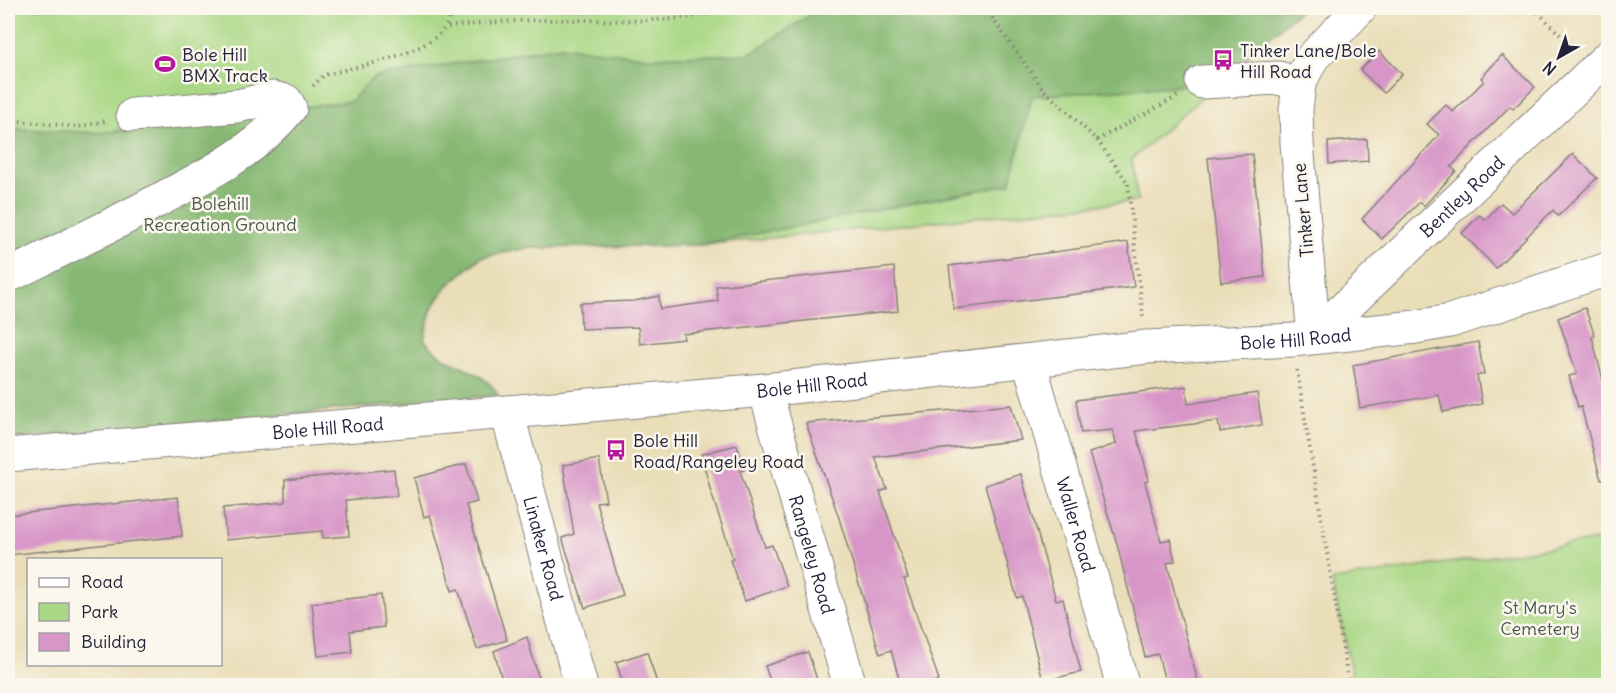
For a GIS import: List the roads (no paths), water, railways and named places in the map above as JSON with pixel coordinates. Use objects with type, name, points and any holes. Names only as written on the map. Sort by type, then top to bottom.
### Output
[{"type":"street","name":"Tinker Lane","points":[[1304,338],[1296,110],[1299,84],[1312,58],[1360,8]]},
{"type":"street","name":"Bentley Road","points":[[1304,338],[1601,64]]},
{"type":"street","points":[[1203,82],[1279,78],[1299,84]]},
{"type":"street","points":[[8,276],[93,235],[219,169],[278,124],[290,108],[286,101],[273,98],[237,105],[133,115]]},
{"type":"street","name":"Bole Hill Road","points":[[8,455],[765,390],[1147,347],[1304,338],[1416,327],[1450,321],[1608,269]]},
{"type":"street","name":"Waller Road","points":[[1029,361],[1123,686]]},
{"type":"street","name":"Rangeley Road","points":[[765,390],[850,686]]},
{"type":"street","name":"Linaker Road","points":[[507,412],[581,686]]},
{"type":"place","name":"Tinker Lane/Bole Hill Road","points":[[1223,60]]},
{"type":"place","name":"Bole Hill BMX Track","points":[[165,64]]},
{"type":"place","name":"Bole Hill Road/Rangeley Road","points":[[616,450]]},
{"type":"park label","name":"Bolehill Recreation Ground","points":[[220,213]]},
{"type":"park label","name":"St Mary's Cemetery","points":[[1540,617]]}]
